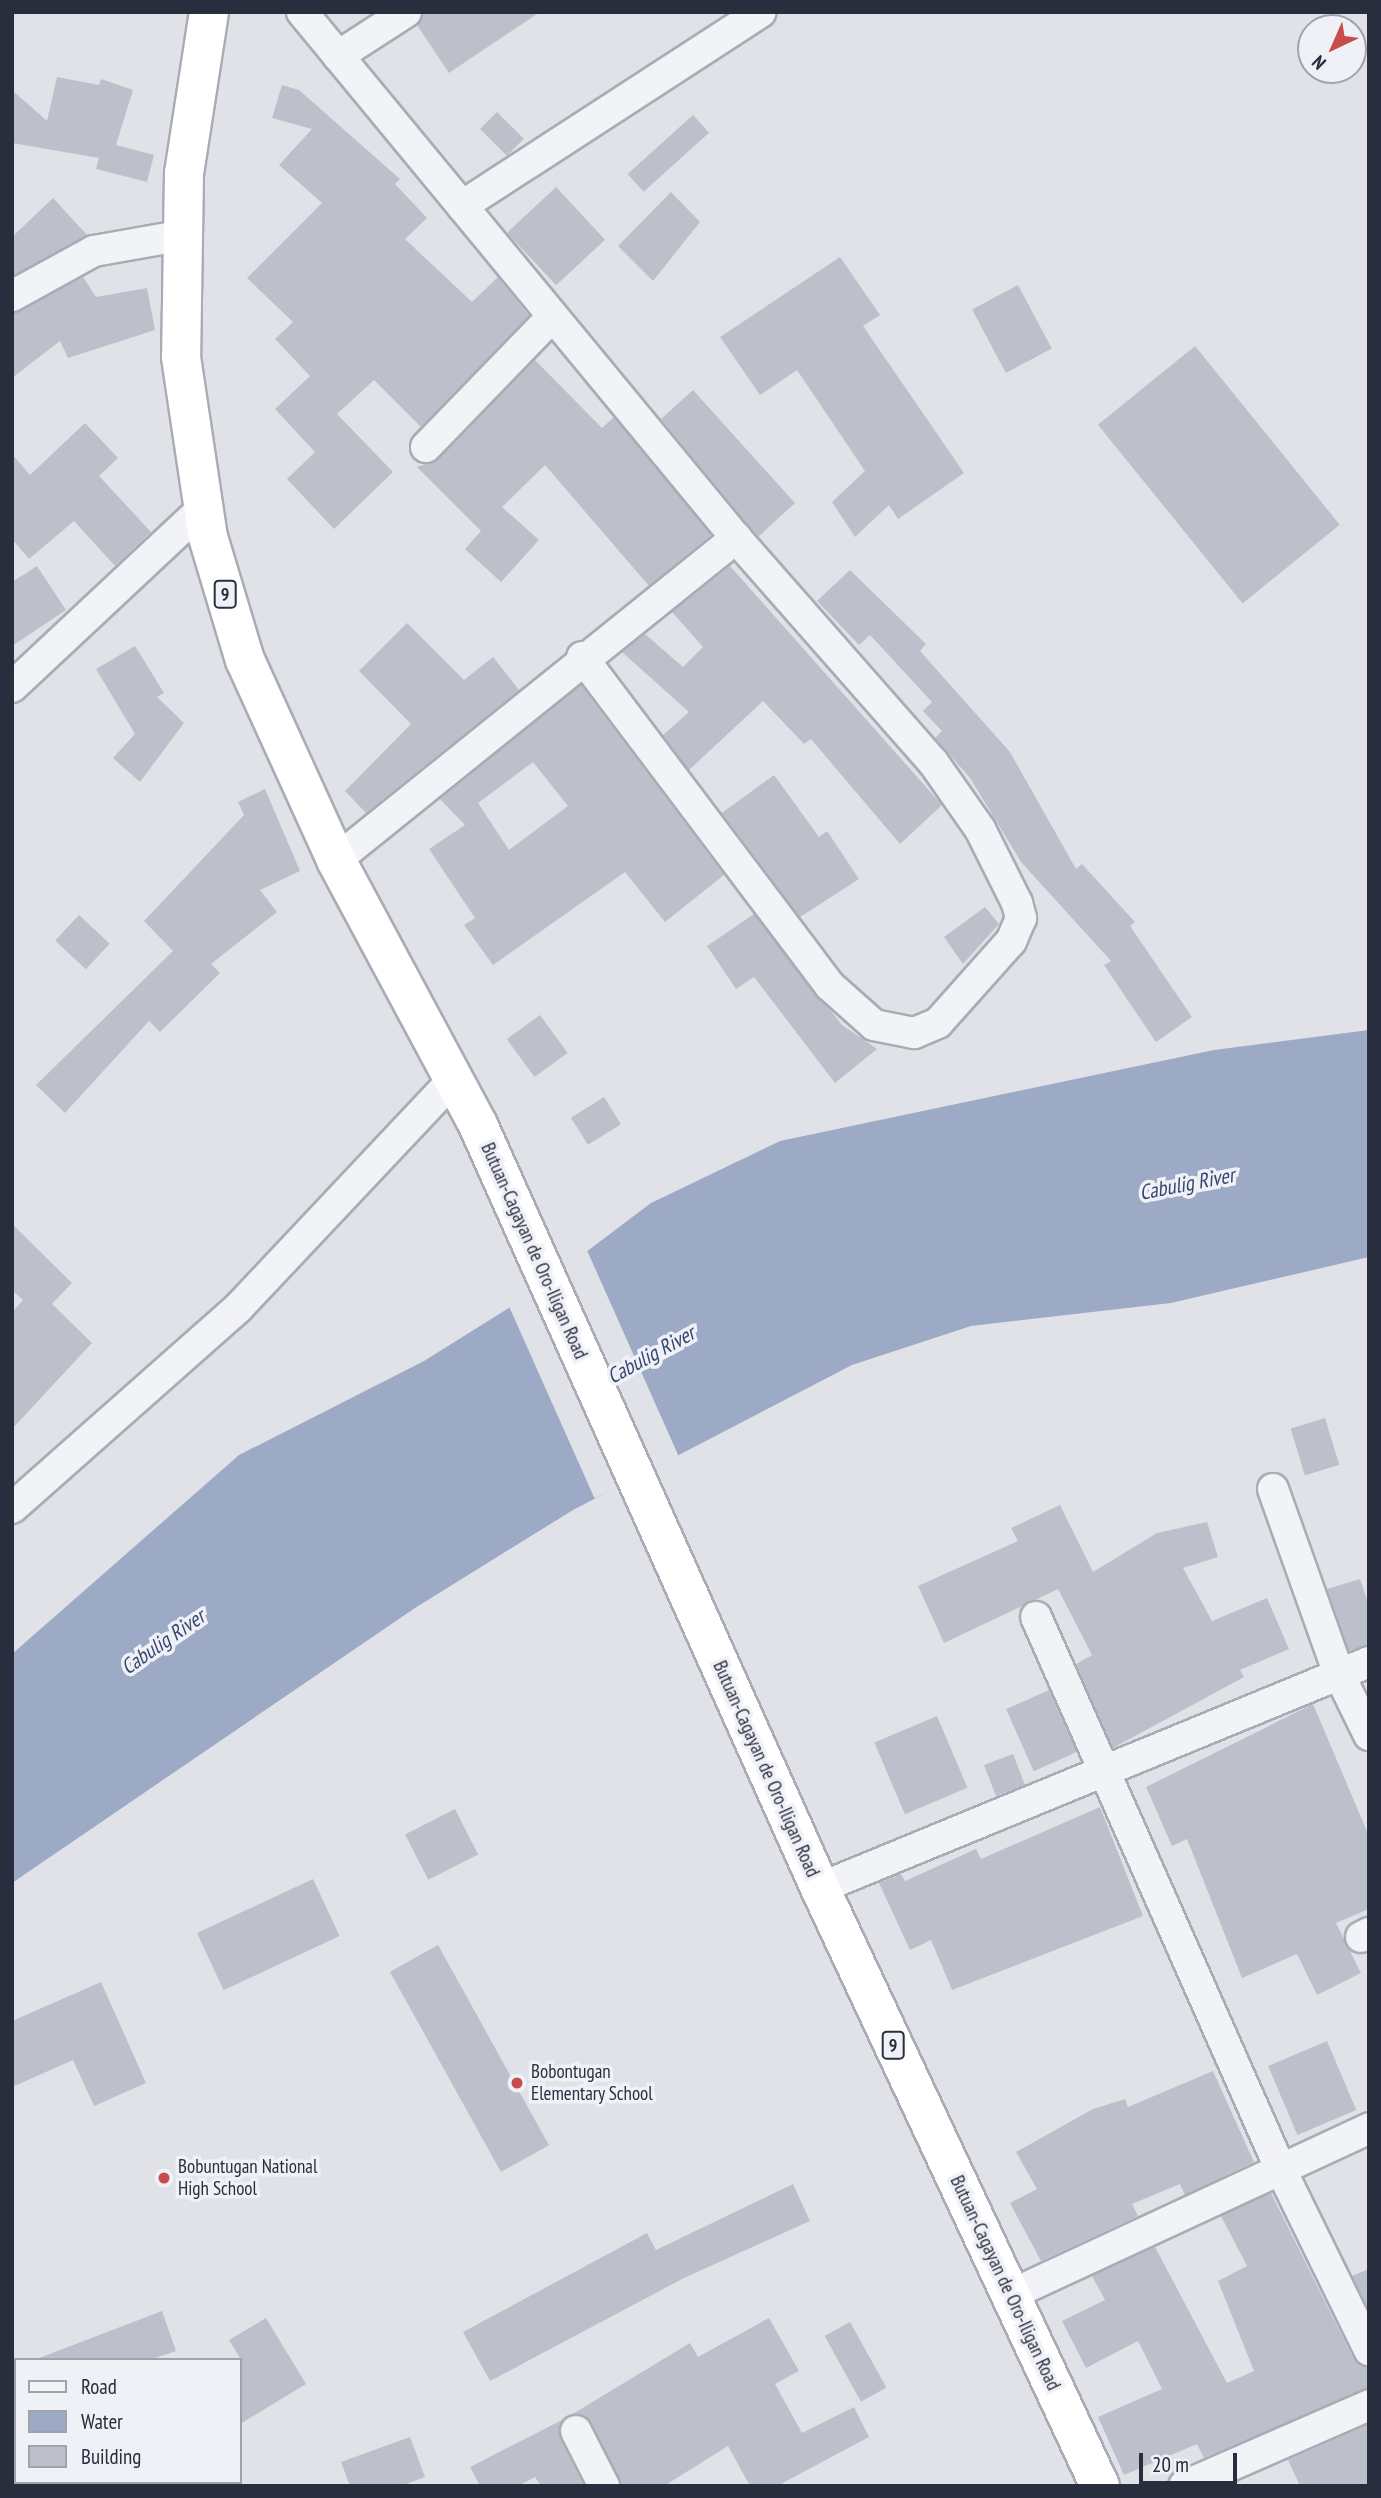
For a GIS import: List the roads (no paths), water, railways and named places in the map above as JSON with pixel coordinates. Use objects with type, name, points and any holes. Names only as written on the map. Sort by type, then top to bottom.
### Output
[{"type":"highway","name":"Butuan-Cagayan de Oro-Iligan Road","points":[[209,12],[179,236],[181,357],[203,508],[245,660],[336,860],[478,1125],[820,1888],[1100,2486]]},
{"type":"street","points":[[302,12],[736,538],[933,762],[981,829],[1017,903],[1021,918],[1011,941],[938,1023],[897,1032],[845,1005],[582,657]]},
{"type":"street","points":[[338,56],[406,12]]},
{"type":"street","points":[[462,206],[761,12]]},
{"type":"street","points":[[12,296],[94,251],[179,236]]},
{"type":"street","points":[[426,447],[553,316]]},
{"type":"street","points":[[12,687],[203,508]]},
{"type":"street","points":[[336,860],[582,657],[736,538]]},
{"type":"street","points":[[12,1508],[238,1308],[454,1077]]},
{"type":"street","points":[[1273,1489],[1339,1674],[1369,1735]]},
{"type":"street","points":[[1036,1617],[1280,2168],[1369,2350]]},
{"type":"street","points":[[820,1888],[1369,1662]]},
{"type":"street","points":[[1010,2295],[1369,2128]]},
{"type":"street","points":[[1184,2486],[1369,2405]]},
{"type":"street","points":[[576,2431],[604,2486]]},
{"type":"water","name":"Cabulig River","points":[[1369,1030],[1369,1257],[1171,1303],[971,1326],[852,1365],[573,1510],[415,1608],[12,1883],[12,1654],[239,1455],[424,1361],[525,1298],[651,1203],[780,1141],[1214,1050]]},
{"type":"place","name":"Bobontugan Elementary School","points":[[517,2083]]},
{"type":"place","name":"Bobuntugan National High School","points":[[164,2178]]}]
